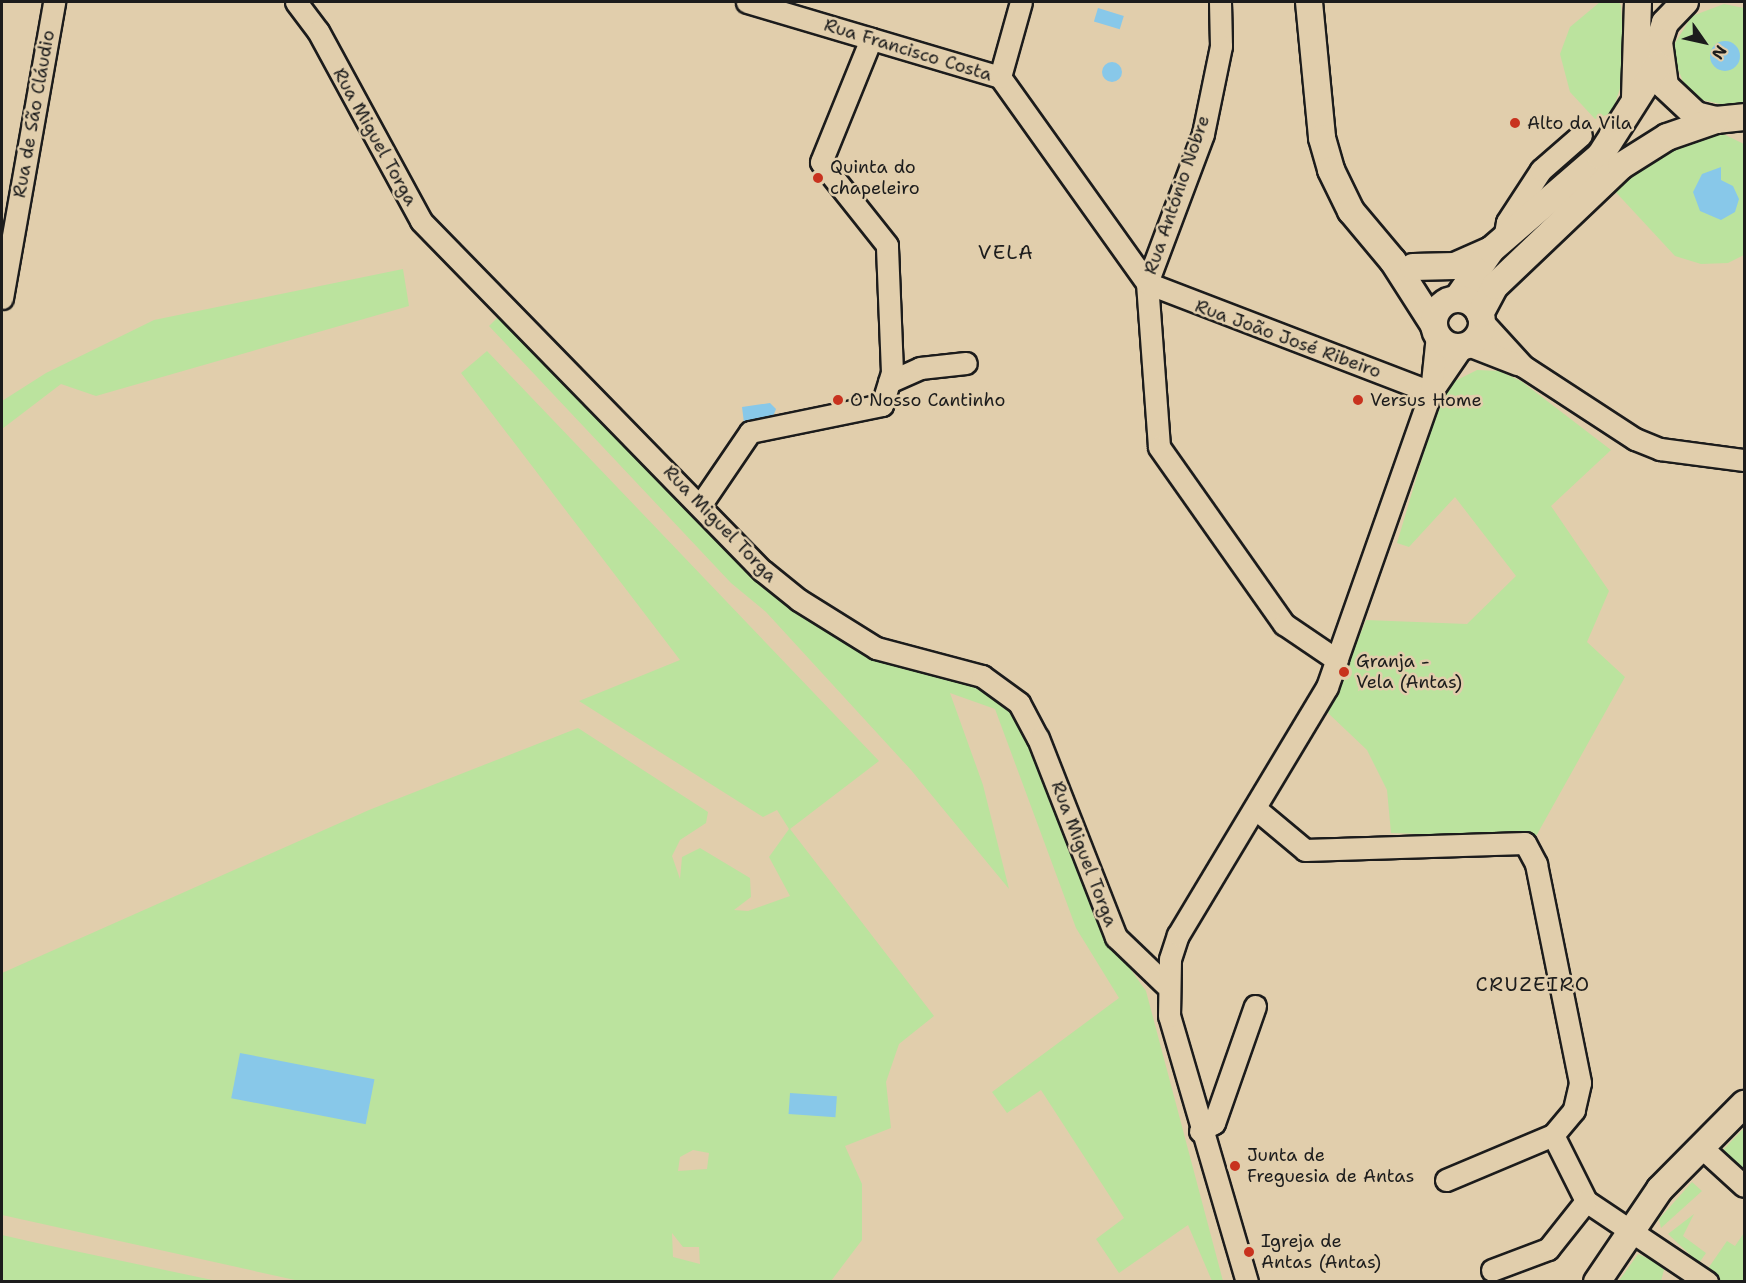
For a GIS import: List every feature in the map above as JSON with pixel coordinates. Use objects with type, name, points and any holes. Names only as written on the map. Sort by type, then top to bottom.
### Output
[{"type":"main road","points":[[1309,2],[1322,138],[1331,170],[1364,232],[1453,300],[1471,303],[1481,318]]},
{"type":"main road","points":[[1640,2],[1678,103],[1735,120]]},
{"type":"main road","points":[[1633,109],[1640,2]]},
{"type":"main road","points":[[1435,330],[1438,310],[1453,300],[1497,244],[1600,156],[1633,109],[1658,54],[1665,23],[1685,2]]},
{"type":"main road","points":[[1403,264],[1435,330],[1448,345],[1465,346],[1481,318],[1495,285],[1621,166],[1667,137],[1735,120]]},
{"type":"main road","points":[[1403,264],[1455,266],[1497,244]]},
{"type":"main road","points":[[1597,1281],[1629,1228],[1700,1146],[1744,1104]]},
{"type":"street","name":"Rua de São Cláudio","points":[[2,298],[54,2]]},
{"type":"street","name":"Rua Miguel Torga","points":[[296,2],[318,31],[421,221],[701,504],[763,571],[799,600],[893,656],[982,676],[1019,703],[1038,738],[1113,930],[1165,984]]},
{"type":"street","name":"Rua Francisco Costa","points":[[747,2],[1000,77],[1147,283]]},
{"type":"street","points":[[1000,77],[1021,2]]},
{"type":"street","name":"Rua António Nobre","points":[[1147,283],[1203,134],[1221,46],[1220,2]]},
{"type":"street","points":[[701,504],[750,432],[882,405],[889,382],[887,245],[821,162],[871,39]]},
{"type":"street","points":[[1497,244],[1507,222],[1541,170],[1581,135]]},
{"type":"street","points":[[1147,283],[1159,447],[1284,624],[1337,660]]},
{"type":"street","name":"Rua João José Ribeiro","points":[[1147,283],[1431,392]]},
{"type":"street","points":[[1481,318],[1523,366]]},
{"type":"street","points":[[1247,1281],[1200,1131],[1165,984],[1178,935],[1315,714],[1337,660],[1431,392],[1435,330]]},
{"type":"street","points":[[1431,392],[1465,346],[1523,366],[1635,440],[1660,449],[1744,460]]},
{"type":"street","points":[[889,382],[920,368],[966,363]]},
{"type":"street","points":[[1256,809],[1305,850],[1526,843],[1536,864],[1580,1083],[1574,1110],[1553,1135],[1446,1180]]},
{"type":"street","points":[[1200,1131],[1214,1123],[1256,1005]]},
{"type":"street","points":[[1553,1135],[1586,1201],[1707,1281]]},
{"type":"street","points":[[1700,1146],[1744,1186]]},
{"type":"street","points":[[1492,1270],[1548,1249],[1586,1201]]},
{"type":"green space","points":[[1600,2],[1619,2],[1621,6],[1625,73],[1612,113],[1595,119],[1570,92],[1560,54],[1570,27]]},
{"type":"green space","points":[[1724,4],[1744,8],[1744,102],[1729,106],[1698,99],[1686,89],[1674,59],[1675,43],[1692,16]]},
{"type":"green space","points":[[1717,131],[1744,144],[1744,255],[1728,263],[1701,264],[1675,256],[1611,187],[1686,139]]},
{"type":"green space","points":[[403,269],[409,306],[96,396],[61,384],[2,429],[2,401],[46,373],[154,320]]},
{"type":"green space","points":[[504,311],[794,606],[979,681],[1017,710],[1100,926],[1146,991],[1223,1281],[1212,1281],[1188,1225],[1119,1273],[1096,1239],[1124,1218],[1041,1090],[1007,1113],[992,1092],[1119,998],[1076,928],[995,709],[950,693],[983,785],[1009,889],[911,770],[766,612],[731,583],[489,326]]},
{"type":"green space","points":[[487,351],[879,761],[790,829],[934,1016],[899,1044],[886,1082],[891,1128],[845,1146],[862,1184],[862,1240],[831,1281],[304,1282],[2,1215],[2,973],[369,810],[578,728],[708,812],[706,823],[680,840],[672,856],[680,879],[682,857],[700,848],[750,878],[751,897],[734,910],[748,911],[790,896],[769,857],[789,829],[777,810],[763,817],[579,701],[680,660],[461,373]],"holes":[[[693,1150],[709,1153],[707,1169],[678,1171],[680,1157]],[[672,1233],[683,1247],[699,1247],[700,1264],[673,1257]]]},
{"type":"green space","points":[[1477,370],[1499,371],[1521,381],[1611,450],[1551,506],[1609,591],[1587,642],[1625,677],[1535,838],[1391,833],[1387,790],[1367,750],[1328,713],[1366,620],[1467,624],[1516,576],[1455,497],[1409,547],[1397,543],[1438,405],[1453,382]]},
{"type":"green space","points":[[1744,1128],[1744,1175],[1719,1154]]},
{"type":"green space","points":[[1692,1182],[1702,1191],[1661,1228],[1659,1219]]},
{"type":"green space","points":[[1694,1214],[1683,1236],[1706,1253],[1699,1263],[1668,1234]]},
{"type":"green space","points":[[1744,1233],[1744,1281],[1720,1281],[1707,1270],[1727,1241],[1735,1246]]},
{"type":"green space","points":[[2,1235],[37,1243],[217,1281],[2,1281]]},
{"type":"green space","points":[[1638,1254],[1665,1266],[1661,1281],[1618,1282]]},
{"type":"water","points":[[1098,8],[1124,16],[1120,29],[1094,21]]},
{"type":"water","points":[[1725,41],[1736,45],[1740,56],[1736,67],[1725,71],[1714,67],[1710,56],[1714,45]]},
{"type":"water","points":[[1112,62],[1119,65],[1122,72],[1119,79],[1112,82],[1105,79],[1102,72],[1105,65]]},
{"type":"water","points":[[1721,167],[1721,180],[1733,186],[1739,199],[1735,212],[1721,220],[1700,211],[1693,192],[1702,174]]},
{"type":"water","points":[[770,403],[776,409],[772,419],[744,423],[742,407]]},
{"type":"water","points":[[240,1053],[374,1079],[366,1124],[231,1098]]},
{"type":"water","points":[[790,1093],[837,1096],[835,1117],[789,1114]]},
{"type":"place","name":"Alto da Vila","points":[[1515,123]]},
{"type":"place","name":"Quinta do chapeleiro","points":[[818,178]]},
{"type":"place","name":"O Nosso Cantinho","points":[[838,400]]},
{"type":"place","name":"Versus Home","points":[[1358,400]]},
{"type":"place","name":"Granja - Vela (Antas)","points":[[1344,672]]},
{"type":"place","name":"Junta de Freguesia de Antas","points":[[1235,1166]]},
{"type":"place","name":"Igreja de Antas (Antas)","points":[[1249,1252]]},
{"type":"district","name":"VELA","points":[[1006,252]]},
{"type":"district","name":"CRUZEIRO","points":[[1533,984]]}]
